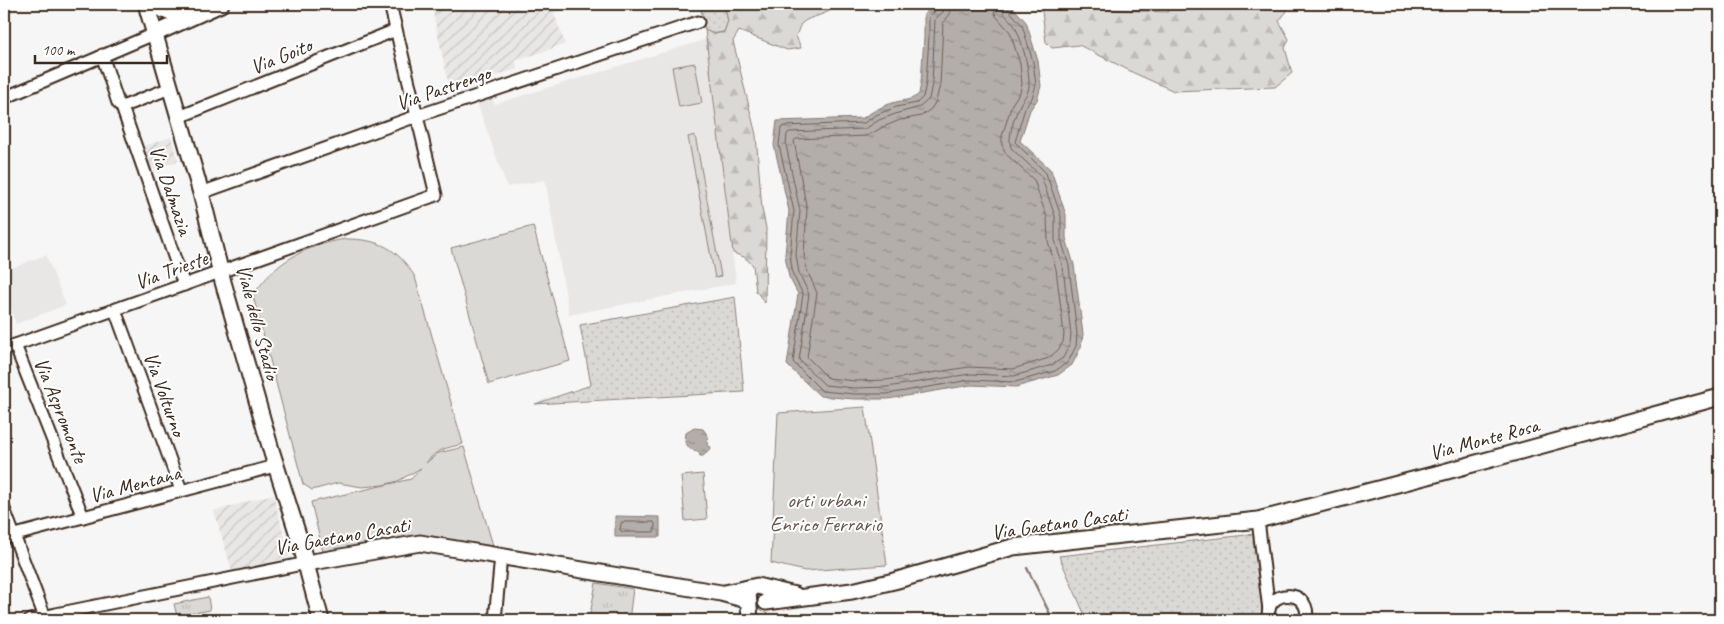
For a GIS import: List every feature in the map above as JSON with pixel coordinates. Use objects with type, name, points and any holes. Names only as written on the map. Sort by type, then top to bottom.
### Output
[{"type":"street","name":"Viale dello Stadio","points":[[146,4],[201,193],[275,466],[306,563],[321,620]]},
{"type":"street","points":[[390,4],[417,116]]},
{"type":"street","points":[[4,98],[219,5]]},
{"type":"street","points":[[160,8],[178,14],[219,5]]},
{"type":"street","name":"Via Pastrengo","points":[[201,193],[417,116],[698,22]]},
{"type":"street","name":"Via Goito","points":[[179,117],[396,30]]},
{"type":"street","name":"Via Dalmazia","points":[[102,55],[184,284]]},
{"type":"street","points":[[122,107],[170,88]]},
{"type":"street","name":"Via Trieste","points":[[4,349],[436,195],[417,116]]},
{"type":"street","name":"Via Volturno","points":[[115,310],[181,490]]},
{"type":"street","name":"Via Aspromonte","points":[[15,345],[83,517]]},
{"type":"street","name":"Via Monte Rosa","points":[[1258,520],[1720,397]]},
{"type":"street","name":"Via Mentana","points":[[9,536],[275,466]]},
{"type":"street","points":[[4,509],[9,536],[45,618]]},
{"type":"street","points":[[1258,520],[1269,615]]},
{"type":"street","name":"Via Gaetano Casati","points":[[30,620],[306,563],[420,543],[722,593],[757,597],[811,596],[846,592],[894,581],[1013,547],[1258,520]]},
{"type":"street","points":[[495,620],[501,556]]},
{"type":"street","points":[[1264,581],[1283,596],[1295,597],[1301,600],[1307,611],[1306,620]]},
{"type":"street","points":[[1269,615],[1272,604],[1283,596]]},
{"type":"street","points":[[750,620],[757,597]]},
{"type":"street","points":[[757,597],[759,620]]},
{"type":"shaded area","points":[[431,4],[575,4],[554,13],[565,44],[516,61],[517,69],[450,91]]},
{"type":"shaded area","points":[[707,39],[736,283],[569,315],[545,180],[507,187],[477,103],[492,98],[495,104]]},
{"type":"shaded area","points":[[171,137],[178,161],[151,170],[142,147]]},
{"type":"shaded area","points":[[46,255],[66,305],[16,324],[4,290],[4,271]]},
{"type":"shaded area","points":[[273,494],[290,557],[232,571],[214,511]]},
{"type":"green space","points":[[700,4],[724,4],[728,21],[724,32],[713,34],[705,30]]},
{"type":"green space","points":[[724,4],[836,4],[829,11],[810,18],[801,24],[796,36],[801,48],[787,50],[739,31],[733,41],[756,135],[762,209],[766,228],[765,303],[756,291],[753,265],[744,257],[733,253],[705,30],[713,34],[724,32],[728,21]]},
{"type":"green space","points":[[1041,4],[1097,4],[1098,9],[1168,12],[1168,4],[1286,4],[1287,11],[1279,21],[1289,39],[1285,48],[1292,73],[1275,87],[1174,91],[1079,45],[1052,48],[1046,42]]},
{"type":"green space","points":[[695,63],[702,103],[679,107],[672,67]]},
{"type":"green space","points":[[695,135],[721,276],[715,278],[688,137]]},
{"type":"green space","points":[[533,226],[570,361],[489,384],[451,248]]},
{"type":"green space","points":[[345,239],[368,241],[386,247],[401,259],[415,277],[463,444],[438,452],[426,463],[438,453],[464,447],[494,549],[420,537],[323,552],[311,502],[411,479],[421,468],[398,481],[383,485],[362,487],[338,483],[312,490],[303,484],[253,296],[271,273],[292,257],[317,246]]},
{"type":"green space","points":[[735,297],[744,392],[535,404],[591,385],[580,325]]},
{"type":"green space","name":"orti urbani Enrico Ferrario","points":[[865,407],[887,565],[805,571],[771,563],[778,413]]},
{"type":"green space","points":[[703,474],[707,519],[685,521],[681,476]]},
{"type":"green space","points":[[1255,534],[1261,584],[1262,620],[1087,620],[1059,556]]},
{"type":"green space","points":[[596,583],[633,589],[629,620],[589,620]]},
{"type":"green space","points":[[208,597],[210,610],[177,616],[174,604]]},
{"type":"water","points":[[936,4],[1010,4],[1026,22],[1038,61],[1041,86],[1037,100],[1030,110],[1020,141],[1051,170],[1066,215],[1066,238],[1074,265],[1083,334],[1081,347],[1072,365],[1058,375],[1016,387],[971,385],[888,399],[820,396],[787,365],[798,294],[789,277],[785,255],[789,211],[774,145],[777,121],[863,118],[883,107],[911,99],[919,94],[924,14]]},
{"type":"water","points":[[694,428],[703,429],[708,436],[707,445],[711,447],[703,456],[700,456],[699,452],[690,449],[685,442],[686,433]]},
{"type":"water","points":[[615,516],[660,517],[660,537],[615,537]]},
{"type":"waterway","points":[[1027,568],[1053,620]]}]
